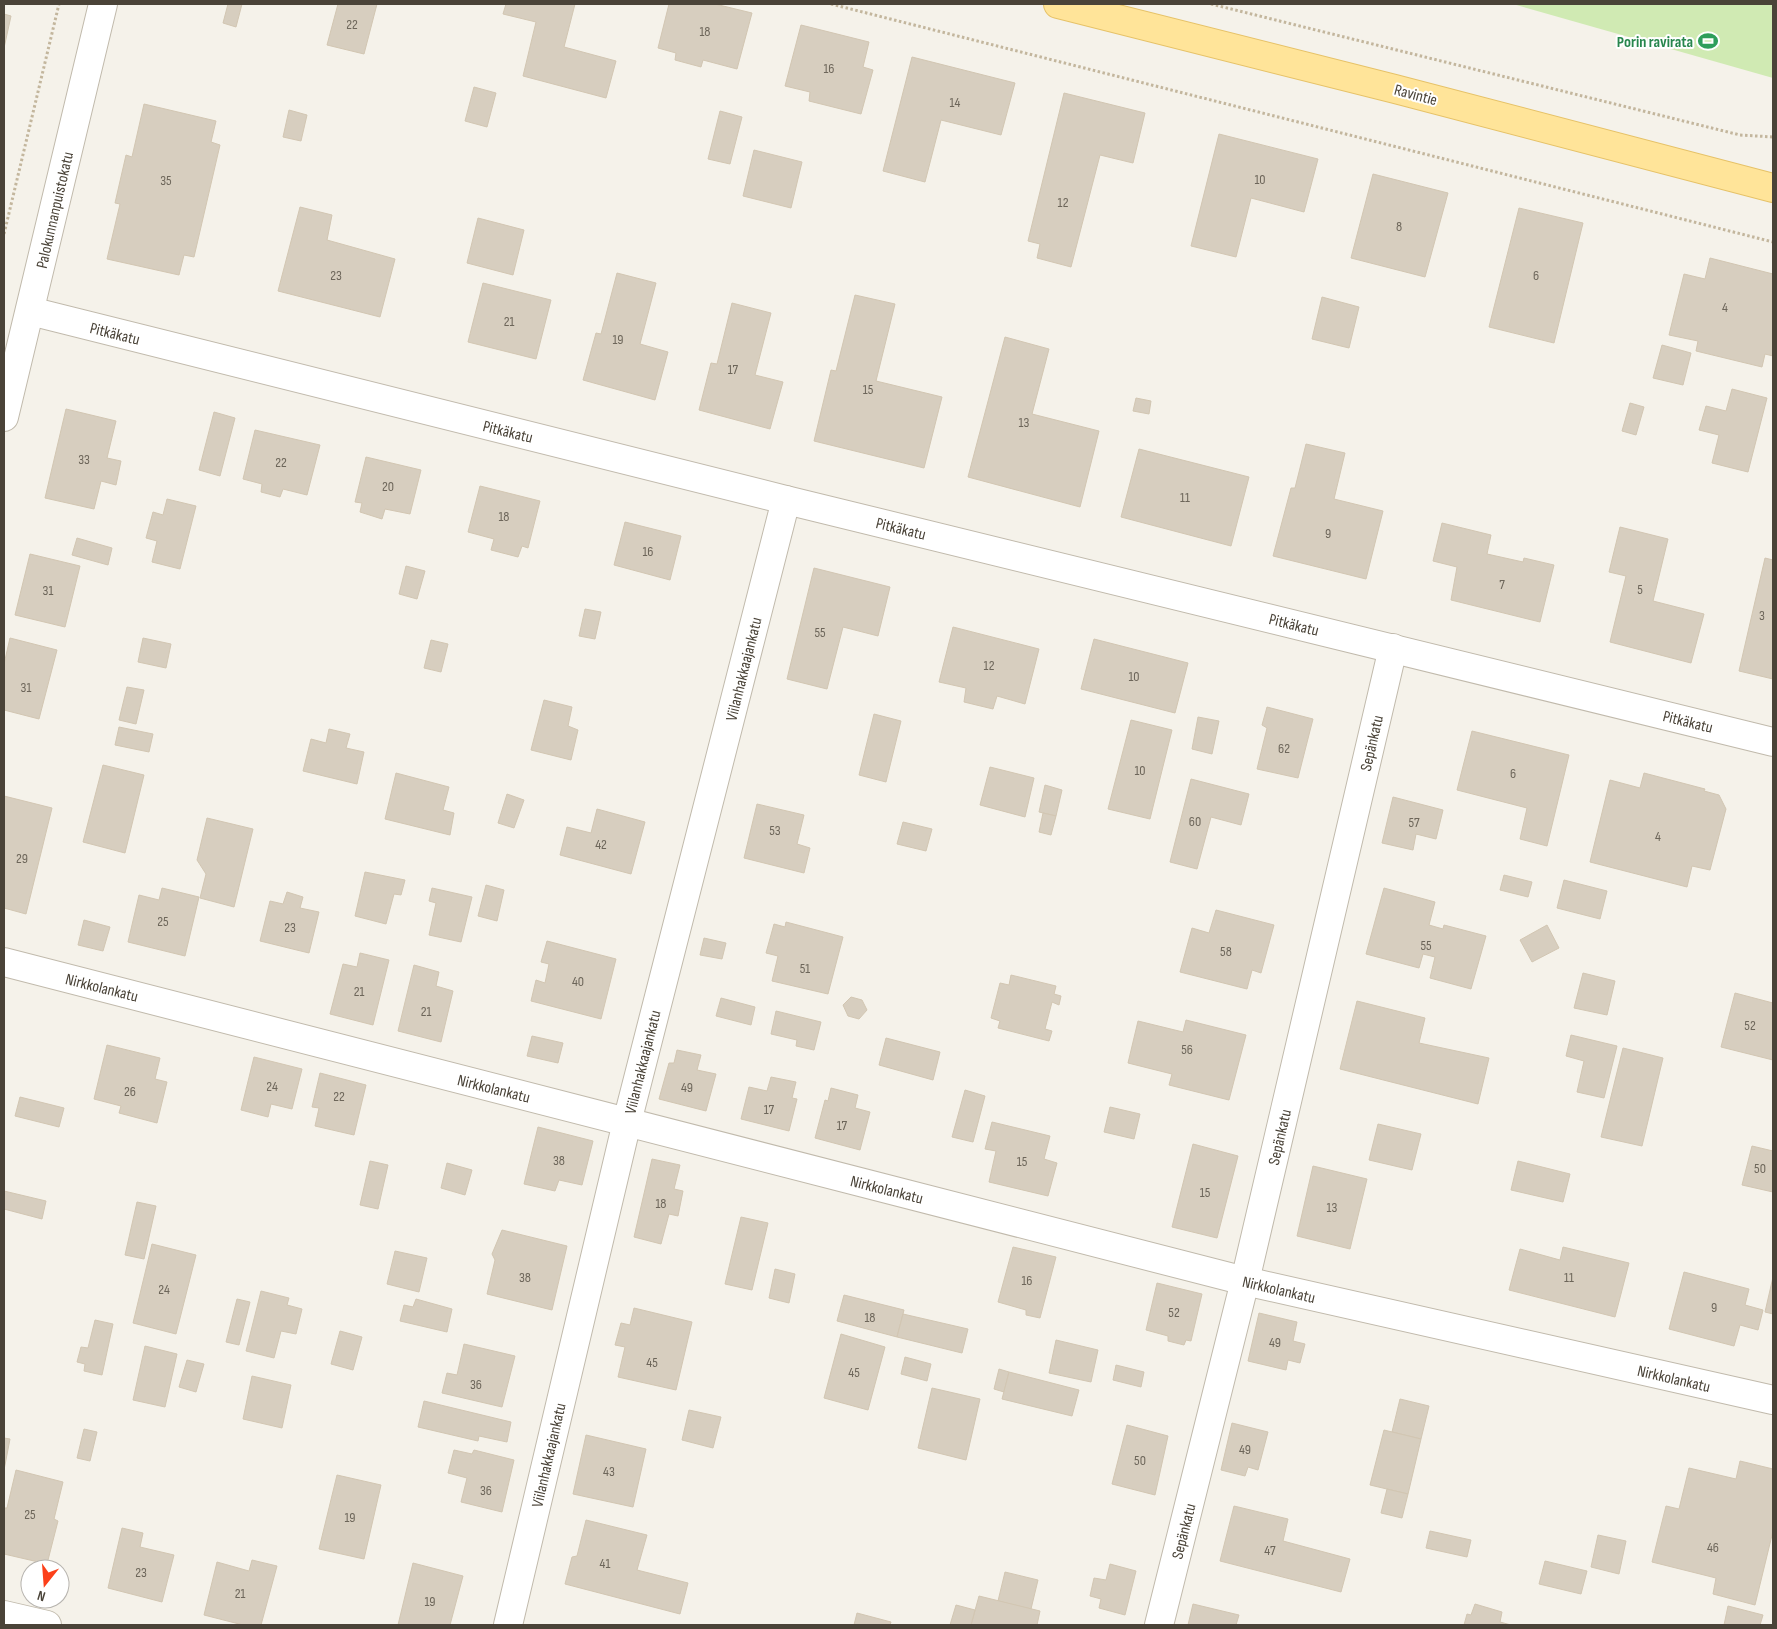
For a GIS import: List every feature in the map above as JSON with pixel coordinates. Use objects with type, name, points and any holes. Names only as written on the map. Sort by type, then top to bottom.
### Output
[{"type":"main road","name":"Ravintie","points":[[1058,4],[1773,188]]},
{"type":"street","name":"Palokunnanpuistokatu","points":[[4,417],[103,4]]},
{"type":"street","name":"Pitkäkatu","points":[[30,311],[786,500],[1773,742]]},
{"type":"street","name":"Viilanhakkaajankatu","points":[[508,1625],[627,1122],[786,500]]},
{"type":"street","name":"Sepänkatu","points":[[1159,1625],[1245,1281],[1392,648]]},
{"type":"street","name":"Nirkkolankatu","points":[[4,962],[1245,1281],[1773,1400]]},
{"type":"street","points":[[4,1615],[47,1625]]},
{"type":"path","points":[[4,234],[58,4]]},
{"type":"path","points":[[831,4],[1773,242]]},
{"type":"path","points":[[1211,4],[1740,135],[1773,137]]},
{"type":"green space","name":"Porin ravirata","points":[[1513,4],[1773,4],[1773,78]]},
{"type":"building","points":[[228,4],[242,4],[236,27],[223,23]]},
{"type":"building","points":[[338,4],[377,4],[364,54],[327,45]]},
{"type":"building","points":[[506,4],[575,4],[564,47],[616,61],[606,98],[523,76],[536,22],[503,14]]},
{"type":"building","points":[[669,4],[715,4],[752,13],[737,69],[703,60],[701,67],[675,60],[676,53],[658,48]]},
{"type":"building","points":[[4,14],[11,16],[4,48]]},
{"type":"building","points":[[801,25],[869,42],[863,67],[873,70],[861,114],[809,101],[810,92],[785,86]]},
{"type":"building","points":[[912,57],[1015,83],[1001,135],[941,120],[925,182],[883,171]]},
{"type":"building","points":[[474,87],[496,93],[487,127],[465,121]]},
{"type":"building","points":[[1064,93],[1145,113],[1133,163],[1100,155],[1071,267],[1037,258],[1040,244],[1028,241]]},
{"type":"building","points":[[144,104],[216,121],[211,142],[220,145],[194,257],[184,255],[179,275],[107,259],[120,204],[115,203],[126,155],[132,157]]},
{"type":"building","points":[[289,110],[307,115],[301,141],[283,137]]},
{"type":"building","points":[[720,111],[742,117],[730,164],[708,159]]},
{"type":"building","points":[[1219,134],[1318,159],[1304,212],[1251,198],[1236,257],[1191,246]]},
{"type":"building","points":[[754,150],[802,162],[791,208],[743,196]]},
{"type":"building","points":[[1373,174],[1448,193],[1425,277],[1351,258]]},
{"type":"building","points":[[300,207],[332,215],[327,240],[395,259],[380,317],[278,291]]},
{"type":"building","points":[[1519,208],[1583,223],[1554,343],[1489,327]]},
{"type":"building","points":[[478,218],[524,230],[513,275],[467,263]]},
{"type":"building","points":[[1710,258],[1773,274],[1773,356],[1765,354],[1762,367],[1696,351],[1698,341],[1669,335],[1684,274],[1705,279]]},
{"type":"building","points":[[617,273],[656,283],[640,344],[668,352],[655,400],[583,380],[596,333],[601,334]]},
{"type":"building","points":[[483,283],[551,300],[536,359],[468,342]]},
{"type":"building","points":[[855,295],[895,304],[876,381],[942,397],[924,468],[814,441],[831,370],[836,371]]},
{"type":"building","points":[[1322,297],[1359,307],[1349,348],[1312,339]]},
{"type":"building","points":[[732,303],[771,313],[755,375],[783,382],[770,429],[699,410],[711,363],[717,364]]},
{"type":"building","points":[[1005,337],[1049,349],[1032,414],[1099,431],[1080,507],[968,477]]},
{"type":"building","points":[[1662,345],[1691,353],[1683,385],[1653,378]]},
{"type":"building","points":[[1732,389],[1767,398],[1748,472],[1712,463],[1719,435],[1699,430],[1706,406],[1726,411]]},
{"type":"building","points":[[1136,398],[1151,401],[1149,414],[1133,411]]},
{"type":"building","points":[[1630,403],[1644,407],[1636,435],[1622,431]]},
{"type":"building","points":[[66,409],[116,421],[107,458],[121,461],[116,485],[101,481],[94,509],[45,498]]},
{"type":"building","points":[[214,412],[235,418],[220,476],[199,470]]},
{"type":"building","points":[[255,430],[320,445],[307,495],[283,489],[280,497],[261,492],[262,484],[243,479]]},
{"type":"building","points":[[1306,444],[1345,453],[1334,499],[1383,511],[1366,579],[1273,556],[1291,488],[1295,488]]},
{"type":"building","points":[[1139,449],[1249,477],[1231,546],[1121,517]]},
{"type":"building","points":[[366,457],[421,470],[410,514],[385,509],[382,519],[360,512],[362,503],[355,502]]},
{"type":"building","points":[[480,486],[540,501],[528,548],[522,546],[518,557],[491,550],[494,539],[468,532]]},
{"type":"building","points":[[167,499],[196,506],[180,569],[152,562],[157,541],[146,538],[153,512],[163,515]]},
{"type":"building","points":[[625,522],[681,536],[670,580],[614,565]]},
{"type":"building","points":[[1442,523],[1491,535],[1487,554],[1523,562],[1524,558],[1554,565],[1540,622],[1451,600],[1457,567],[1433,561]]},
{"type":"building","points":[[1620,527],[1668,539],[1653,601],[1704,614],[1691,663],[1610,642],[1626,576],[1609,572]]},
{"type":"building","points":[[77,538],[112,548],[108,565],[72,555]]},
{"type":"building","points":[[30,554],[80,566],[65,627],[15,615]]},
{"type":"building","points":[[1765,558],[1773,560],[1773,679],[1739,671]]},
{"type":"building","points":[[406,566],[425,571],[417,599],[399,594]]},
{"type":"building","points":[[814,568],[890,587],[878,636],[843,627],[827,689],[787,679]]},
{"type":"building","points":[[585,609],[601,612],[595,639],[579,636]]},
{"type":"building","points":[[953,627],[1039,649],[1025,704],[997,696],[993,709],[964,702],[966,688],[939,682]]},
{"type":"building","points":[[10,638],[57,650],[39,719],[4,710],[4,664]]},
{"type":"building","points":[[143,638],[171,644],[166,668],[138,662]]},
{"type":"building","points":[[1094,639],[1188,663],[1175,713],[1081,689]]},
{"type":"building","points":[[431,640],[448,644],[441,672],[424,668]]},
{"type":"building","points":[[127,687],[144,690],[136,724],[119,720]]},
{"type":"building","points":[[544,700],[572,707],[568,726],[578,730],[571,760],[531,750]]},
{"type":"building","points":[[1267,707],[1313,719],[1298,778],[1257,769],[1267,728],[1262,725]]},
{"type":"building","points":[[874,714],[901,721],[886,782],[859,775]]},
{"type":"building","points":[[1198,717],[1219,721],[1212,754],[1192,749]]},
{"type":"building","points":[[1131,720],[1172,730],[1150,819],[1108,809]]},
{"type":"building","points":[[119,727],[153,734],[149,752],[115,745]]},
{"type":"building","points":[[329,729],[350,734],[346,748],[364,752],[357,784],[303,771],[311,739],[326,743]]},
{"type":"building","points":[[1472,731],[1569,755],[1547,846],[1520,839],[1527,808],[1457,790]]},
{"type":"building","points":[[103,765],[144,775],[125,853],[83,842]]},
{"type":"building","points":[[990,767],[1034,778],[1025,817],[980,805]]},
{"type":"building","points":[[396,773],[449,787],[443,810],[454,813],[450,835],[385,819]]},
{"type":"building","points":[[1644,773],[1705,789],[1704,791],[1719,795],[1726,809],[1710,870],[1692,866],[1687,887],[1590,862],[1610,780],[1640,788]]},
{"type":"building","points":[[1191,779],[1249,794],[1241,825],[1211,817],[1197,869],[1170,862]]},
{"type":"building","points":[[1045,785],[1062,790],[1056,816],[1039,812]]},
{"type":"building","points":[[507,794],[524,800],[514,828],[498,823]]},
{"type":"building","points":[[4,796],[52,808],[26,914],[4,908]]},
{"type":"building","points":[[1393,797],[1443,810],[1436,839],[1416,834],[1413,850],[1382,843]]},
{"type":"building","points":[[757,804],[804,815],[797,844],[810,848],[804,873],[744,858]]},
{"type":"building","points":[[597,809],[645,822],[631,874],[560,855],[567,827],[591,833]]},
{"type":"building","points":[[1043,813],[1056,816],[1051,835],[1039,832]]},
{"type":"building","points":[[207,818],[253,829],[234,907],[200,898],[206,874],[197,860]]},
{"type":"building","points":[[903,822],[932,829],[926,851],[897,844]]},
{"type":"building","points":[[365,872],[405,880],[401,895],[394,894],[386,924],[355,916]]},
{"type":"building","points":[[1504,875],[1532,882],[1528,897],[1500,890]]},
{"type":"building","points":[[1564,880],[1607,891],[1600,919],[1557,908]]},
{"type":"building","points":[[486,885],[504,890],[497,921],[478,916]]},
{"type":"building","points":[[162,888],[199,897],[185,956],[128,942],[139,895],[159,900]]},
{"type":"building","points":[[432,888],[472,897],[461,942],[429,935],[436,903],[429,901]]},
{"type":"building","points":[[1384,888],[1435,902],[1429,925],[1443,929],[1444,925],[1486,936],[1471,989],[1430,978],[1435,957],[1423,954],[1419,968],[1366,954]]},
{"type":"building","points":[[287,892],[303,897],[300,908],[319,912],[309,953],[260,941],[270,901],[283,904]]},
{"type":"building","points":[[1216,910],[1274,925],[1261,973],[1252,970],[1247,989],[1180,972],[1192,928],[1209,933]]},
{"type":"building","points":[[84,920],[110,927],[103,951],[78,945]]},
{"type":"building","points":[[786,922],[843,937],[828,994],[772,981],[778,956],[766,953],[774,924],[785,927]]},
{"type":"building","points":[[1547,925],[1559,948],[1532,962],[1520,940]]},
{"type":"building","points":[[704,938],[726,943],[722,959],[700,955]]},
{"type":"building","points":[[547,941],[616,959],[601,1019],[531,1001],[536,980],[545,983],[549,964],[541,962]]},
{"type":"building","points":[[360,953],[389,960],[373,1025],[330,1014],[343,964],[357,967]]},
{"type":"building","points":[[414,965],[439,972],[436,986],[453,991],[441,1042],[398,1031]]},
{"type":"building","points":[[1583,973],[1615,981],[1607,1015],[1574,1008]]},
{"type":"building","points":[[1011,975],[1056,986],[1054,994],[1061,996],[1059,1005],[1052,1002],[1045,1029],[1052,1031],[1049,1041],[998,1028],[1000,1021],[991,1018],[1000,983],[1009,985]]},
{"type":"building","points":[[1735,993],[1773,1003],[1773,1060],[1721,1047]]},
{"type":"building","points":[[851,997],[862,1000],[867,1010],[859,1019],[848,1016],[843,1005]]},
{"type":"building","points":[[721,998],[755,1007],[751,1025],[716,1016]]},
{"type":"building","points":[[1357,1001],[1425,1018],[1419,1043],[1489,1058],[1478,1104],[1340,1069]]},
{"type":"building","points":[[776,1011],[821,1022],[814,1050],[796,1046],[797,1040],[771,1034]]},
{"type":"building","points":[[1186,1020],[1246,1035],[1229,1100],[1169,1085],[1172,1074],[1128,1063],[1138,1021],[1183,1032]]},
{"type":"building","points":[[1571,1035],[1617,1046],[1604,1098],[1577,1092],[1584,1061],[1566,1056]]},
{"type":"building","points":[[532,1036],[563,1043],[558,1063],[527,1056]]},
{"type":"building","points":[[886,1038],[940,1052],[933,1080],[879,1065]]},
{"type":"building","points":[[107,1045],[160,1058],[155,1079],[167,1082],[157,1123],[119,1113],[121,1106],[94,1099]]},
{"type":"building","points":[[1623,1048],[1663,1058],[1642,1146],[1601,1137]]},
{"type":"building","points":[[677,1050],[701,1055],[697,1070],[716,1074],[706,1111],[659,1099],[669,1063],[674,1063]]},
{"type":"building","points":[[254,1057],[302,1069],[292,1109],[271,1104],[268,1117],[241,1110]]},
{"type":"building","points":[[320,1073],[366,1085],[354,1135],[315,1126],[319,1108],[312,1107]]},
{"type":"building","points":[[771,1077],[796,1082],[792,1098],[797,1099],[789,1131],[741,1119],[749,1087],[767,1091]]},
{"type":"building","points":[[831,1088],[858,1095],[855,1108],[870,1112],[860,1150],[815,1138],[825,1100],[828,1101]]},
{"type":"building","points":[[965,1090],[985,1096],[973,1142],[952,1137]]},
{"type":"building","points":[[20,1097],[64,1108],[59,1127],[15,1116]]},
{"type":"building","points":[[1110,1107],[1140,1114],[1134,1139],[1104,1132]]},
{"type":"building","points":[[992,1122],[1050,1136],[1044,1159],[1057,1163],[1048,1196],[989,1182],[996,1151],[985,1149]]},
{"type":"building","points":[[1378,1124],[1421,1134],[1412,1170],[1369,1160]]},
{"type":"building","points":[[538,1127],[593,1141],[582,1185],[559,1180],[555,1191],[524,1184]]},
{"type":"building","points":[[1193,1144],[1238,1156],[1217,1238],[1172,1227]]},
{"type":"building","points":[[1752,1146],[1773,1151],[1773,1192],[1742,1185]]},
{"type":"building","points":[[652,1159],[680,1165],[674,1189],[683,1191],[678,1216],[669,1214],[661,1244],[634,1237]]},
{"type":"building","points":[[370,1161],[388,1165],[378,1209],[360,1205]]},
{"type":"building","points":[[1518,1161],[1570,1174],[1563,1202],[1511,1190]]},
{"type":"building","points":[[447,1163],[472,1170],[465,1195],[441,1188]]},
{"type":"building","points":[[1313,1166],[1367,1179],[1350,1249],[1297,1236]]},
{"type":"building","points":[[4,1191],[46,1201],[42,1219],[4,1209]]},
{"type":"building","points":[[137,1202],[156,1206],[144,1259],[125,1255]]},
{"type":"building","points":[[741,1217],[768,1223],[752,1290],[725,1284]]},
{"type":"building","points":[[502,1230],[567,1246],[552,1310],[487,1294],[495,1260],[492,1254]]},
{"type":"building","points":[[152,1244],[196,1255],[176,1334],[133,1323]]},
{"type":"building","points":[[1013,1247],[1056,1257],[1040,1318],[1026,1315],[1026,1310],[998,1302]]},
{"type":"building","points":[[1563,1247],[1629,1263],[1615,1317],[1509,1290],[1520,1249],[1560,1260]]},
{"type":"building","points":[[395,1251],[427,1258],[419,1292],[387,1284]]},
{"type":"building","points":[[775,1269],[795,1274],[789,1303],[769,1298]]},
{"type":"building","points":[[1684,1272],[1749,1289],[1745,1305],[1763,1310],[1758,1330],[1740,1325],[1734,1346],[1669,1329]]},
{"type":"building","points":[[1773,1277],[1773,1314],[1765,1312]]},
{"type":"building","points":[[1157,1283],[1202,1294],[1191,1341],[1186,1340],[1184,1345],[1168,1341],[1168,1336],[1146,1330]]},
{"type":"building","points":[[261,1291],[289,1298],[287,1305],[302,1309],[296,1334],[281,1331],[274,1358],[246,1351]]},
{"type":"building","points":[[844,1295],[904,1310],[897,1337],[837,1321]]},
{"type":"building","points":[[237,1299],[250,1302],[239,1345],[226,1342]]},
{"type":"building","points":[[416,1299],[452,1309],[447,1332],[400,1321],[404,1305],[413,1307]]},
{"type":"building","points":[[634,1308],[692,1322],[676,1390],[618,1377],[625,1347],[615,1345],[621,1323],[630,1325]]},
{"type":"building","points":[[1259,1313],[1297,1322],[1293,1341],[1305,1344],[1300,1363],[1288,1360],[1286,1370],[1248,1361]]},
{"type":"building","points":[[903,1314],[968,1329],[962,1353],[897,1337]]},
{"type":"building","points":[[95,1320],[113,1324],[102,1375],[84,1371],[85,1364],[77,1362],[81,1347],[88,1348]]},
{"type":"building","points":[[340,1331],[362,1337],[353,1370],[331,1364]]},
{"type":"building","points":[[841,1334],[885,1347],[868,1410],[824,1398]]},
{"type":"building","points":[[1056,1340],[1098,1350],[1091,1382],[1049,1373]]},
{"type":"building","points":[[464,1344],[515,1356],[502,1407],[442,1393],[447,1373],[457,1375]]},
{"type":"building","points":[[145,1346],[177,1354],[165,1407],[133,1400]]},
{"type":"building","points":[[905,1357],[931,1364],[927,1381],[901,1374]]},
{"type":"building","points":[[187,1360],[204,1364],[196,1392],[179,1387]]},
{"type":"building","points":[[1116,1365],[1144,1372],[1141,1387],[1113,1380]]},
{"type":"building","points":[[999,1369],[1009,1372],[1004,1392],[994,1389]]},
{"type":"building","points":[[1009,1372],[1079,1390],[1072,1416],[1002,1399]]},
{"type":"building","points":[[252,1376],[291,1385],[282,1428],[243,1419]]},
{"type":"building","points":[[932,1388],[980,1399],[966,1460],[918,1448]]},
{"type":"building","points":[[1400,1399],[1429,1406],[1421,1439],[1392,1432]]},
{"type":"building","points":[[424,1401],[511,1422],[507,1442],[479,1436],[478,1441],[418,1427]]},
{"type":"building","points":[[689,1410],[721,1417],[713,1448],[682,1440]]},
{"type":"building","points":[[1232,1423],[1268,1432],[1258,1470],[1248,1467],[1245,1476],[1221,1470]]},
{"type":"building","points":[[1127,1425],[1168,1436],[1155,1495],[1112,1484]]},
{"type":"building","points":[[84,1429],[97,1432],[90,1461],[77,1458]]},
{"type":"building","points":[[1384,1430],[1421,1439],[1408,1494],[1370,1485]]},
{"type":"building","points":[[586,1435],[646,1449],[633,1507],[573,1494]]},
{"type":"building","points":[[4,1438],[10,1439],[4,1470]]},
{"type":"building","points":[[454,1450],[472,1454],[474,1450],[514,1460],[502,1512],[461,1502],[467,1478],[448,1473]]},
{"type":"building","points":[[1740,1461],[1773,1469],[1773,1531],[1755,1605],[1713,1594],[1716,1578],[1652,1562],[1666,1506],[1679,1509],[1689,1468],[1736,1479]]},
{"type":"building","points":[[16,1470],[63,1482],[54,1519],[58,1521],[48,1559],[26,1559],[4,1554],[4,1508],[7,1508]]},
{"type":"building","points":[[337,1475],[381,1485],[364,1559],[319,1549]]},
{"type":"building","points":[[1387,1489],[1408,1494],[1402,1518],[1381,1513]]},
{"type":"building","points":[[1234,1506],[1288,1519],[1283,1541],[1350,1559],[1341,1592],[1220,1561]]},
{"type":"building","points":[[586,1520],[647,1535],[637,1570],[688,1583],[680,1614],[565,1584],[572,1557],[577,1556]]},
{"type":"building","points":[[122,1528],[143,1533],[140,1547],[174,1555],[162,1602],[108,1588]]},
{"type":"building","points":[[1430,1531],[1471,1540],[1467,1557],[1426,1548]]},
{"type":"building","points":[[1598,1535],[1626,1541],[1619,1574],[1591,1567]]},
{"type":"building","points":[[252,1560],[277,1566],[261,1625],[243,1625],[204,1615],[217,1562],[249,1571]]},
{"type":"building","points":[[1545,1561],[1587,1571],[1581,1594],[1539,1584]]},
{"type":"building","points":[[413,1563],[463,1576],[450,1625],[398,1625]]},
{"type":"building","points":[[1110,1564],[1136,1571],[1125,1615],[1099,1608],[1101,1599],[1090,1596],[1094,1578],[1106,1580]]},
{"type":"building","points":[[1005,1572],[1038,1580],[1031,1609],[998,1601]]},
{"type":"building","points":[[979,1596],[1040,1611],[1037,1625],[971,1625]]},
{"type":"building","points":[[1193,1604],[1239,1615],[1236,1625],[1188,1625]]},
{"type":"building","points":[[1475,1604],[1502,1612],[1500,1622],[1511,1625],[1464,1625],[1467,1614],[1471,1615]]},
{"type":"building","points":[[956,1605],[975,1610],[971,1625],[950,1625]]},
{"type":"building","points":[[1728,1606],[1763,1615],[1760,1625],[1724,1625]]},
{"type":"building","points":[[857,1613],[891,1622],[890,1625],[854,1625]]},
{"type":"place","name":"Porin ravirata","points":[[1708,41]]}]
